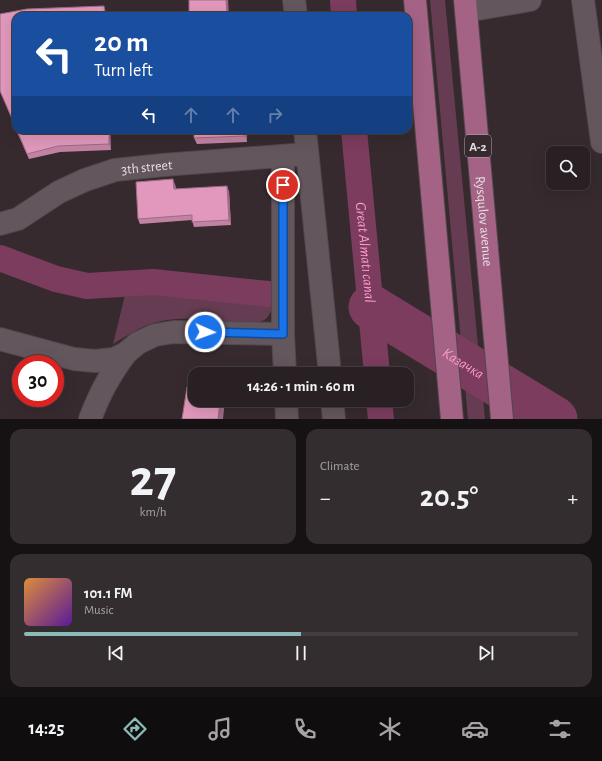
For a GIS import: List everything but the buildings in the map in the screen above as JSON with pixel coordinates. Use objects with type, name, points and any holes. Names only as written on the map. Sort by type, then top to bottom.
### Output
[{"type":"main road","points":[[415,0],[452,419]]},
{"type":"main road","name":"Rysqulov avenue","points":[[465,6],[502,419]]},
{"type":"street","points":[[294,0],[296,12]]},
{"type":"street","points":[[465,6],[530,0]]},
{"type":"street","points":[[583,0],[602,142]]},
{"type":"street","points":[[305,134],[329,367]]},
{"type":"street","name":"3th street","points":[[0,224],[18,219],[59,192],[115,170],[307,154]]},
{"type":"street","points":[[282,156],[283,334],[285,367]]},
{"type":"street","points":[[90,419],[110,374],[126,353],[138,343],[155,335],[174,332],[283,334]]},
{"type":"street","points":[[0,339],[74,359],[95,361],[114,359],[126,353]]},
{"type":"street","points":[[286,407],[287,419]]},
{"type":"street","points":[[333,407],[334,419]]},
{"type":"shaded area","points":[[430,0],[445,0],[485,419],[468,419]]},
{"type":"shaded area","points":[[148,290],[174,292],[273,306],[265,320],[259,322],[250,324],[197,319],[171,320],[145,326],[113,344],[126,291]]},
{"type":"waterway","name":"Great Almatı canal","points":[[343,0],[344,12]]},
{"type":"waterway","name":"Great Almatı canal","points":[[354,134],[376,367]]},
{"type":"waterway","points":[[0,258],[56,279],[87,286],[153,282],[268,294]]},
{"type":"waterway","name":"Казачка","points":[[371,307],[555,419]]},
{"type":"waterway","name":"Great Almatı canal","points":[[380,407],[381,419]]},
{"type":"route","points":[[205,332],[283,334],[283,185]]}]
